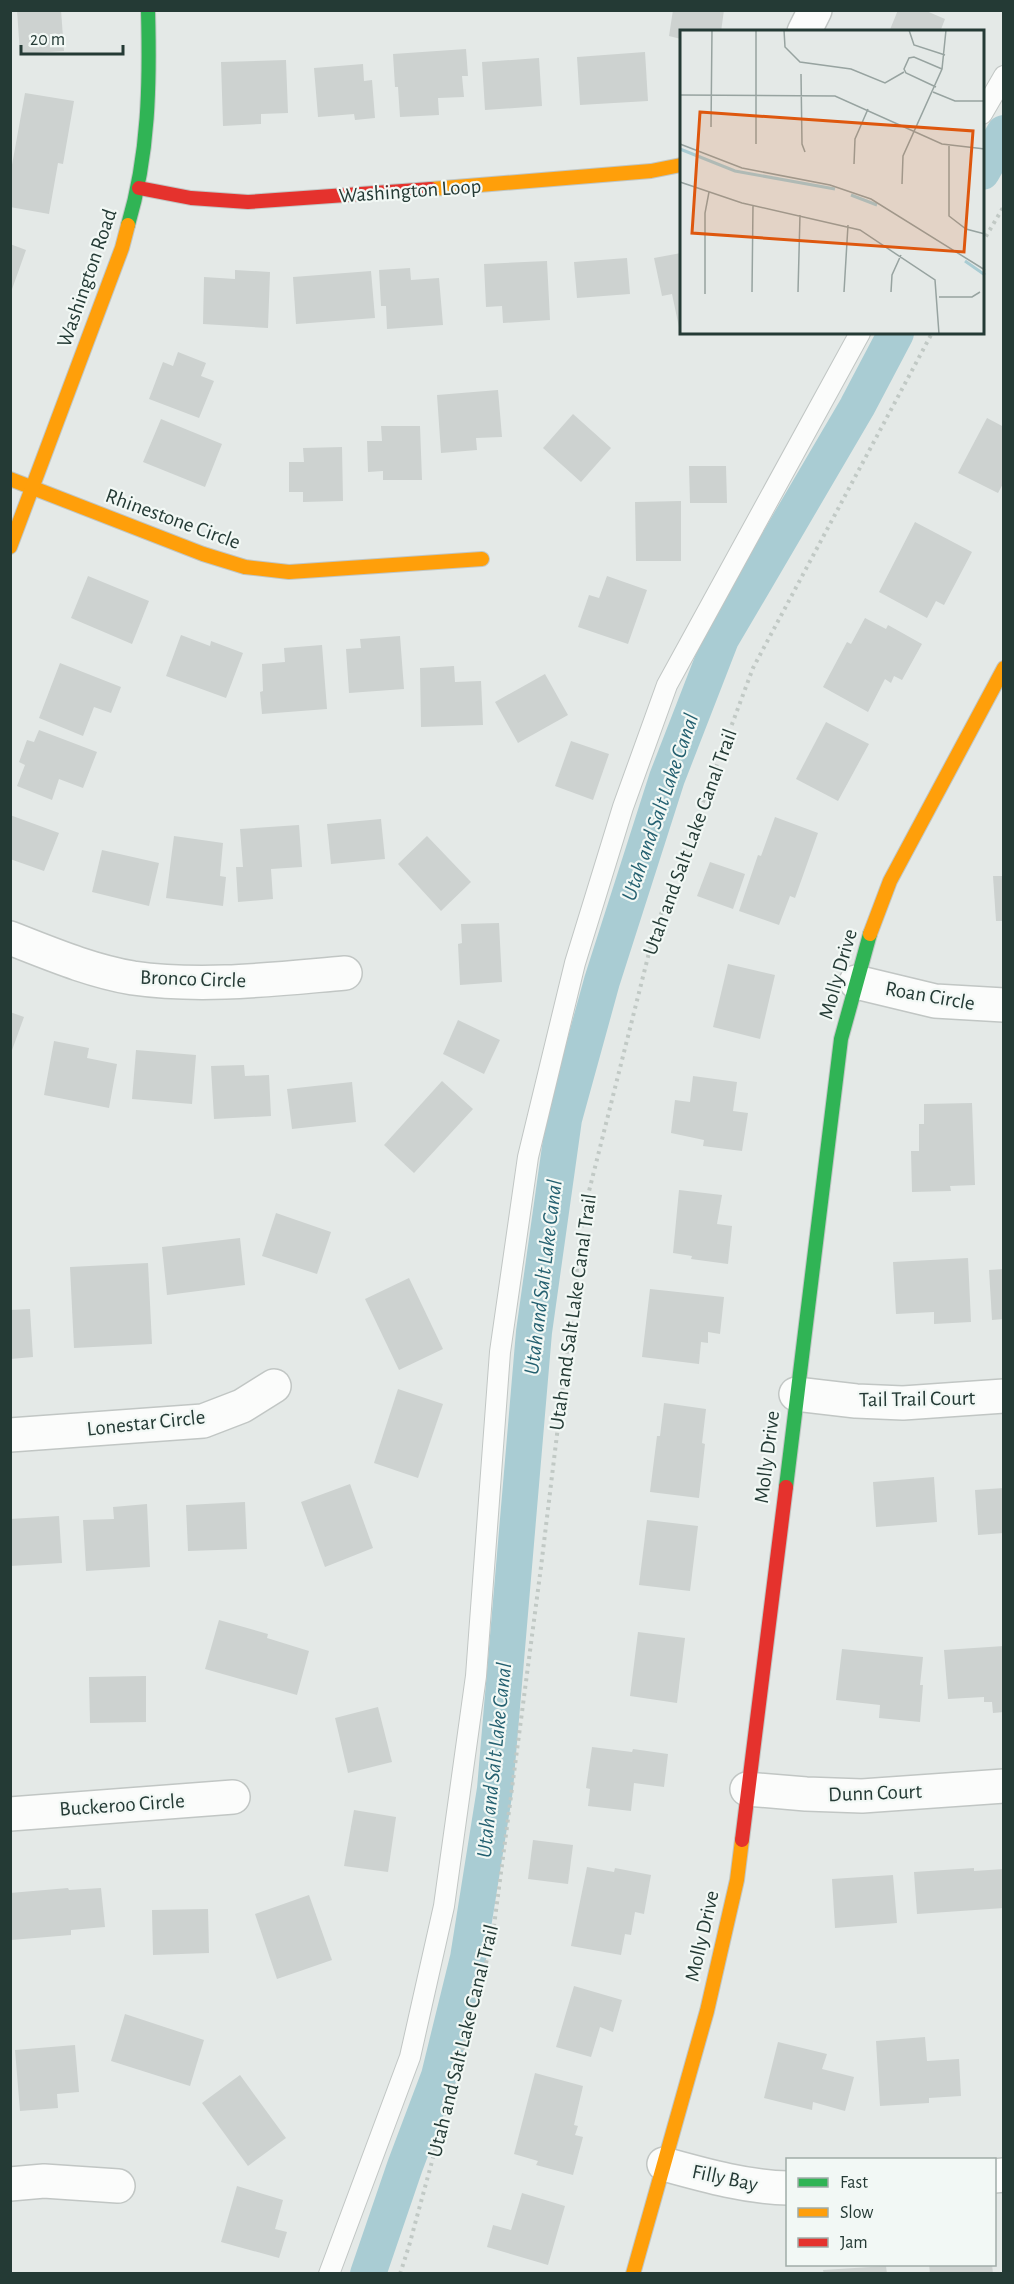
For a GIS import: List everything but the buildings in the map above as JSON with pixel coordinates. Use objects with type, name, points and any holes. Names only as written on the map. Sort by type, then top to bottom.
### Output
[{"type":"street","name":"Washington Road","points":[[10,547],[122,248],[138,188],[146,139],[150,77],[148,10]]},
{"type":"street","points":[[805,30],[815,10]]},
{"type":"street","name":"Washington Loop","points":[[138,188],[191,198],[248,202],[627,173],[680,165]]},
{"type":"street","name":"Rhinestone Circle","points":[[10,479],[203,554],[245,567],[289,572],[482,559]]},
{"type":"street","name":"Molly Drive","points":[[633,2274],[707,2011],[736,1880],[841,1039],[869,935],[890,881],[1004,668]]},
{"type":"street","name":"Bronco Circle","points":[[10,938],[86,967],[132,978],[180,983],[263,981],[345,973]]},
{"type":"street","name":"Roan Circle","points":[[856,982],[934,1001],[1004,1005]]},
{"type":"street","name":"Lonestar Circle","points":[[10,1435],[203,1421],[242,1406],[274,1386]]},
{"type":"street","name":"Tail Trail Court","points":[[796,1394],[856,1401],[903,1403],[1004,1396]]},
{"type":"street","name":"Dunn Court","points":[[747,1789],[862,1796],[1004,1786]]},
{"type":"street","name":"Buckeroo Circle","points":[[10,1814],[233,1797]]},
{"type":"street","name":"Filly Bay","points":[[664,2164],[719,2179],[786,2188]]},
{"type":"street","points":[[10,2184],[44,2181],[118,2186]]},
{"type":"lane","points":[[984,111],[1004,76]]},
{"type":"lane","points":[[329,2274],[410,2057],[444,1906],[476,1676],[500,1353],[528,1157],[575,963],[623,807],[667,685],[859,334]]},
{"type":"path","points":[[984,240],[1004,206]]},
{"type":"path","name":"Utah and Salt Lake Canal Trail","points":[[400,2274],[492,1941],[584,1210],[654,933],[753,668],[931,334]]},
{"type":"waterway","name":"Utah and Salt Lake Canal","points":[[984,168],[1004,133]]},
{"type":"waterway","name":"Utah and Salt Lake Canal","points":[[368,2274],[439,2076],[468,1958],[495,1789],[534,1332],[564,1119],[602,981],[667,778],[721,639],[857,407],[895,334]]},
{"type":"traffic: fast","points":[[128,225],[140,172],[147,118],[148,10]]},
{"type":"traffic: fast","points":[[786,1487],[841,1039],[870,934]]},
{"type":"traffic: slow","points":[[431,189],[651,171],[680,165]]},
{"type":"traffic: slow","points":[[10,547],[122,248],[128,225]]},
{"type":"traffic: slow","points":[[10,479],[203,554],[245,567],[289,572],[482,559]]},
{"type":"traffic: slow","points":[[870,934],[890,881],[1004,668]]},
{"type":"traffic: slow","points":[[633,2274],[707,2011],[737,1880],[742,1840]]},
{"type":"traffic: jam","points":[[139,188],[191,198],[248,202],[431,189]]},
{"type":"traffic: jam","points":[[742,1840],[786,1487]]}]
